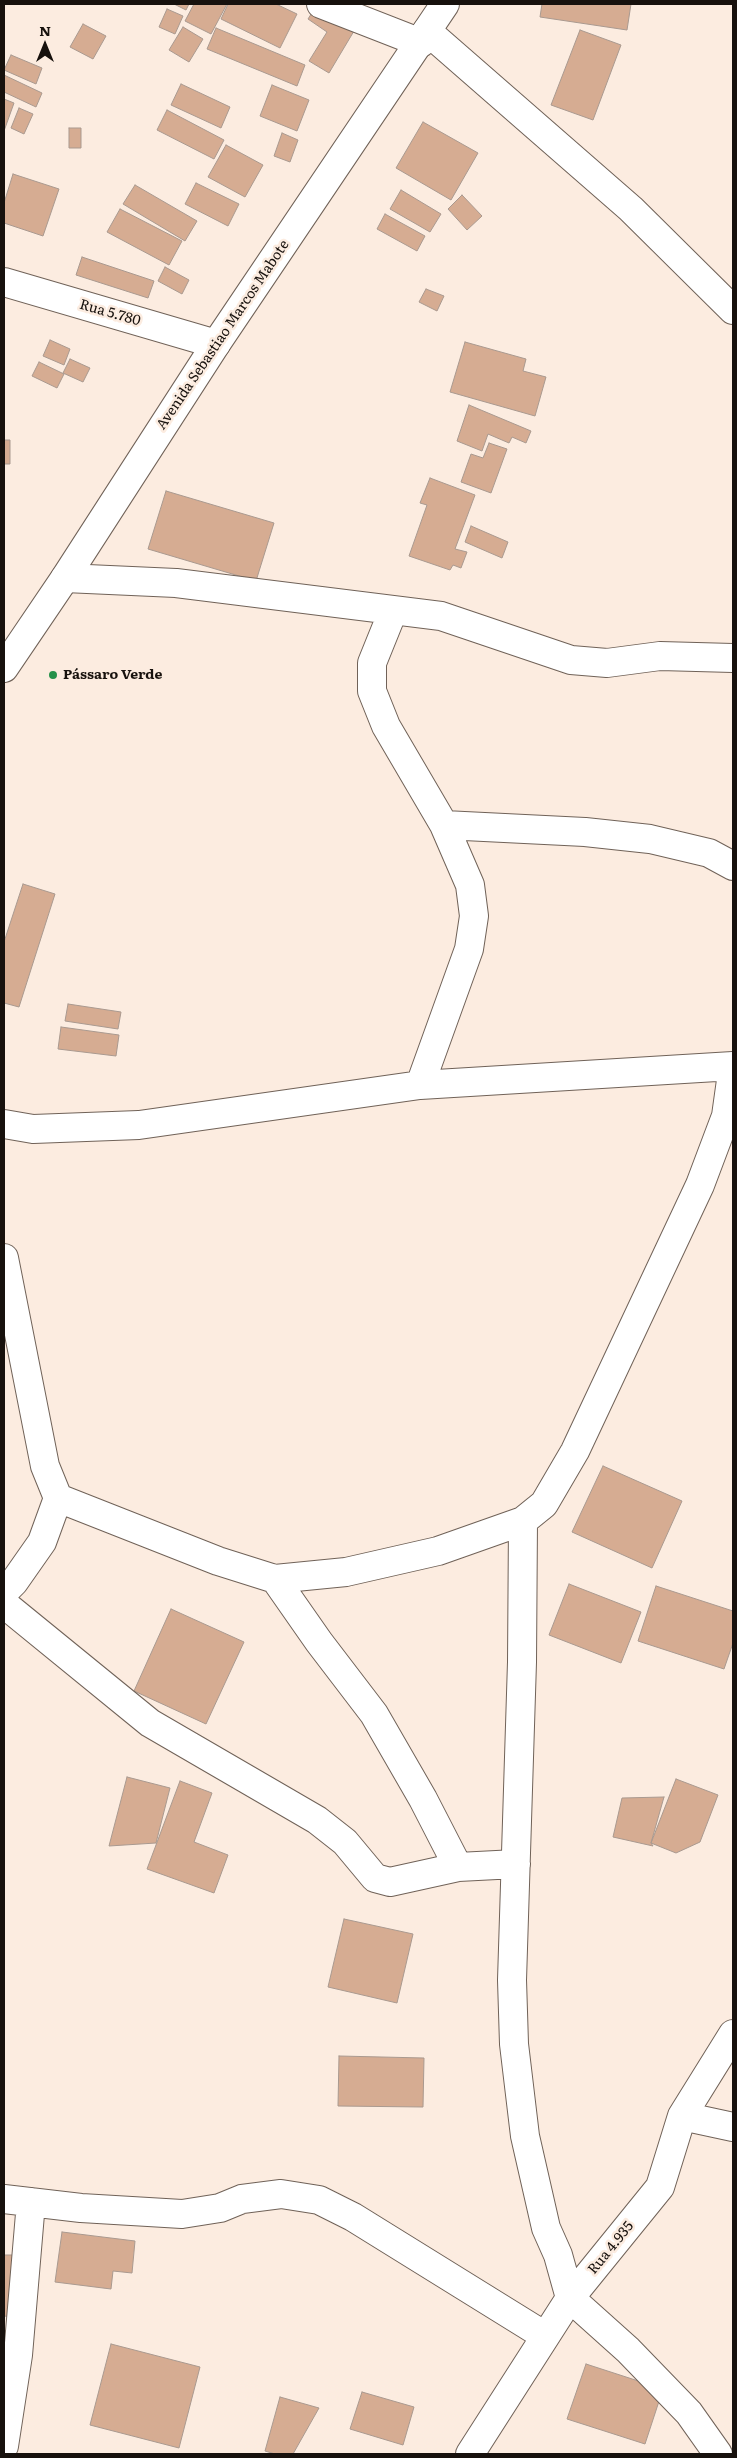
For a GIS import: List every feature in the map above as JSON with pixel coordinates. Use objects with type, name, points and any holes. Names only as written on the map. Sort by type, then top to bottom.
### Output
[{"type":"street","points":[[321,4],[424,37],[631,209],[733,310]]},
{"type":"street","name":"Avenida Sebastiao Marcos Mabote","points":[[4,668],[65,578],[216,344],[446,4]]},
{"type":"street","name":"Rua 5.780","points":[[4,282],[216,344]]},
{"type":"street","points":[[65,578],[176,583],[441,616],[571,660],[607,663],[660,656],[733,658]]},
{"type":"street","points":[[393,611],[372,663],[372,691],[386,726],[444,825],[470,885],[474,916],[469,949],[420,1086]]},
{"type":"street","points":[[444,825],[585,832],[650,839],[709,853],[733,866]]},
{"type":"street","points":[[4,1124],[33,1129],[139,1125],[420,1086],[733,1066],[726,1116],[700,1185],[575,1451],[544,1504],[523,1521],[438,1551],[346,1572],[275,1580],[218,1561],[58,1498]]},
{"type":"street","points":[[4,1258],[44,1466],[58,1498],[42,1542],[14,1582],[4,1592]]},
{"type":"street","points":[[523,1521],[522,1662],[512,1980],[514,2044],[525,2136],[546,2228],[558,2256],[570,2298],[628,2350],[690,2413],[718,2454]]},
{"type":"street","points":[[275,1580],[374,1714],[423,1799],[458,1867]]},
{"type":"street","points":[[4,1604],[150,1723],[318,1820],[345,1842],[375,1878],[390,1882],[458,1867],[516,1864]]},
{"type":"street","name":"Rua 4.935","points":[[470,2454],[570,2298],[660,2187],[682,2116],[733,2034]]},
{"type":"street","points":[[682,2116],[733,2127]]},
{"type":"street","points":[[4,2199],[182,2214],[220,2208],[242,2199],[281,2194],[319,2200],[352,2217],[545,2336]]},
{"type":"street","points":[[4,2446],[18,2355],[31,2202]]},
{"type":"building","points":[[174,4],[189,4],[186,10]]},
{"type":"building","points":[[194,4],[227,4],[211,34],[185,21]]},
{"type":"building","points":[[228,4],[276,4],[297,14],[280,48],[221,19]]},
{"type":"building","points":[[542,4],[631,4],[627,30],[540,17]]},
{"type":"building","points":[[315,8],[354,31],[329,73],[309,61],[327,32],[308,19]]},
{"type":"building","points":[[167,9],[183,16],[175,34],[159,27]]},
{"type":"building","points":[[83,24],[106,36],[93,59],[70,47]]},
{"type":"building","points":[[183,27],[203,39],[189,62],[169,50]]},
{"type":"building","points":[[216,28],[305,65],[297,86],[207,49]]},
{"type":"building","points":[[580,30],[621,45],[593,120],[551,105]]},
{"type":"building","points":[[11,55],[42,68],[36,84],[4,70]]},
{"type":"building","points":[[4,75],[42,93],[36,107],[4,92]]},
{"type":"building","points":[[181,84],[230,107],[221,128],[171,105]]},
{"type":"building","points":[[272,85],[309,100],[297,131],[260,116]]},
{"type":"building","points":[[4,99],[14,103],[4,131]]},
{"type":"building","points":[[19,108],[33,114],[24,134],[11,128]]},
{"type":"building","points":[[167,110],[224,140],[214,159],[157,130]]},
{"type":"building","points":[[423,122],[478,153],[451,200],[396,168]]},
{"type":"building","points":[[69,128],[81,128],[81,148],[69,148]]},
{"type":"building","points":[[282,133],[298,140],[290,162],[274,156]]},
{"type":"building","points":[[226,145],[263,165],[245,197],[208,177]]},
{"type":"building","points":[[13,174],[59,189],[43,236],[4,223],[4,203]]},
{"type":"building","points":[[196,183],[239,204],[228,226],[185,204]]},
{"type":"building","points":[[135,185],[197,221],[185,241],[123,204]]},
{"type":"building","points":[[401,190],[441,214],[430,232],[390,209]]},
{"type":"building","points":[[462,195],[482,216],[467,230],[448,209]]},
{"type":"building","points":[[120,209],[182,241],[169,265],[107,232]]},
{"type":"building","points":[[385,214],[425,236],[417,251],[377,229]]},
{"type":"building","points":[[82,257],[154,281],[148,298],[76,275]]},
{"type":"building","points":[[165,267],[189,280],[182,294],[158,281]]},
{"type":"building","points":[[426,289],[444,296],[437,311],[419,302]]},
{"type":"building","points":[[50,340],[70,349],[64,365],[43,356]]},
{"type":"building","points":[[465,342],[526,359],[523,371],[546,377],[535,416],[450,392]]},
{"type":"building","points":[[70,359],[90,368],[83,382],[63,373]]},
{"type":"building","points":[[39,362],[64,374],[57,388],[32,376]]},
{"type":"building","points":[[469,405],[531,431],[526,443],[512,437],[509,443],[488,434],[482,451],[457,441]]},
{"type":"building","points":[[4,440],[10,440],[10,464],[4,464]]},
{"type":"building","points":[[489,443],[507,449],[491,493],[461,482],[471,454],[483,458]]},
{"type":"building","points":[[430,478],[475,495],[455,549],[467,552],[461,568],[453,565],[450,570],[409,556],[427,505],[420,503]]},
{"type":"building","points":[[166,491],[274,523],[256,581],[148,549]]},
{"type":"building","points":[[471,526],[508,542],[502,558],[465,542]]},
{"type":"building","points":[[23,884],[55,894],[19,1007],[4,1003],[4,942]]},
{"type":"building","points":[[68,1004],[121,1012],[118,1029],[65,1021]]},
{"type":"building","points":[[61,1027],[119,1035],[116,1056],[58,1049]]},
{"type":"building","points":[[603,1466],[682,1501],[652,1568],[572,1532]]},
{"type":"building","points":[[569,1584],[641,1612],[621,1663],[549,1635]]},
{"type":"building","points":[[656,1586],[733,1611],[733,1643],[724,1669],[638,1641]]},
{"type":"building","points":[[171,1609],[244,1642],[206,1724],[134,1691]]},
{"type":"building","points":[[127,1777],[170,1788],[156,1843],[109,1846]]},
{"type":"building","points":[[676,1779],[718,1795],[700,1842],[676,1853],[651,1843]]},
{"type":"building","points":[[180,1781],[212,1793],[194,1842],[228,1855],[214,1893],[147,1869]]},
{"type":"building","points":[[664,1797],[651,1843],[653,1846],[613,1837],[622,1798]]},
{"type":"building","points":[[344,1919],[413,1934],[397,2003],[328,1987]]},
{"type":"building","points":[[339,2056],[424,2058],[423,2107],[338,2106]]},
{"type":"building","points":[[62,2232],[135,2241],[132,2273],[113,2271],[111,2289],[55,2282]]},
{"type":"building","points":[[4,2255],[13,2255],[12,2317],[4,2316]]},
{"type":"building","points":[[111,2344],[200,2367],[179,2448],[90,2425]]},
{"type":"building","points":[[586,2364],[663,2389],[645,2444],[567,2419]]},
{"type":"building","points":[[362,2392],[414,2407],[403,2445],[350,2429]]},
{"type":"building","points":[[280,2397],[319,2408],[293,2454],[275,2454],[265,2451]]},
{"type":"place","name":"Pássaro Verde","points":[[53,675]]}]
